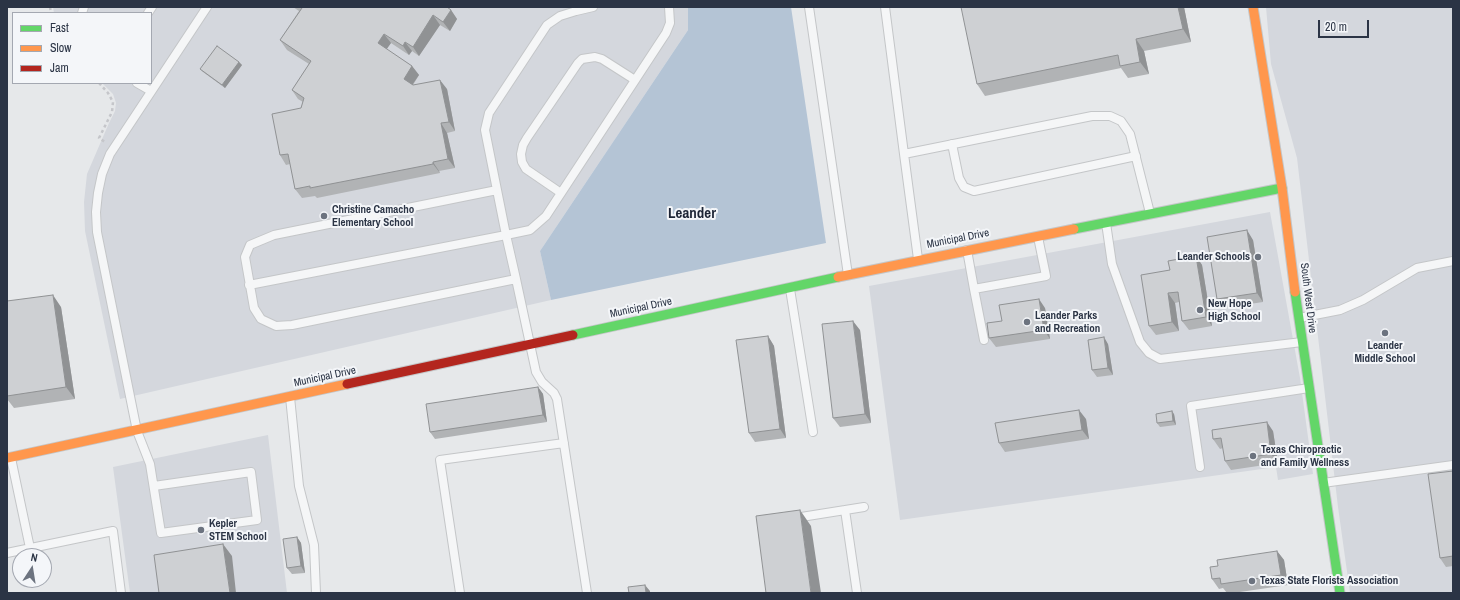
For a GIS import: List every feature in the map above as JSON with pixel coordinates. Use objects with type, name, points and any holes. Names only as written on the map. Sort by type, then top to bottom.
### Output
[{"type":"street","name":"South West Drive","points":[[1252,7],[1282,188],[1298,318],[1340,593]]},
{"type":"street","name":"Municipal Drive","points":[[9,458],[918,260],[1282,188]]},
{"type":"lane","points":[[154,486],[251,472],[257,520],[161,533],[150,464],[138,430],[97,232],[96,212],[98,193],[102,174],[110,154],[207,7]]},
{"type":"lane","points":[[587,593],[557,399],[554,393],[542,382],[536,372],[485,130],[489,113],[547,25],[560,16],[576,10],[594,7]]},
{"type":"lane","points":[[249,285],[530,230],[546,216],[666,33],[670,23],[669,7]]},
{"type":"lane","points":[[809,7],[848,275]]},
{"type":"lane","points":[[885,7],[918,260]]},
{"type":"lane","points":[[561,193],[524,165],[521,154],[523,145],[527,138],[582,59],[595,57],[602,59],[635,80]]},
{"type":"lane","points":[[139,84],[151,91]]},
{"type":"lane","points":[[904,154],[1092,116],[1110,116],[1121,121],[1130,134],[1150,213]]},
{"type":"lane","points":[[952,144],[959,178],[964,187],[974,191],[1136,156]]},
{"type":"lane","points":[[497,190],[274,235],[250,245],[244,257],[249,285],[254,308],[261,319],[276,326],[292,325],[516,279]]},
{"type":"lane","points":[[1106,222],[1112,264],[1140,342],[1149,353],[1160,359],[1302,342]]},
{"type":"lane","points":[[974,289],[1046,276],[1038,236]]},
{"type":"lane","points":[[967,250],[984,340]]},
{"type":"lane","points":[[1298,318],[1340,310],[1363,300],[1417,268],[1453,261]]},
{"type":"lane","points":[[790,288],[813,432]]},
{"type":"lane","points":[[1200,467],[1191,406],[1309,388]]},
{"type":"lane","points":[[290,397],[299,486],[314,545],[316,593]]},
{"type":"lane","points":[[460,593],[440,460],[564,443]]},
{"type":"lane","points":[[9,458],[30,548],[113,531],[121,593]]},
{"type":"lane","points":[[1323,483],[1453,465]]},
{"type":"lane","points":[[790,518],[864,507]]},
{"type":"lane","points":[[845,510],[857,593]]},
{"type":"path","points":[[99,84],[108,93],[113,102],[112,112],[99,138]]},
{"type":"shaded area","name":"Christine Camacho Elementary School","points":[[53,7],[690,7],[688,8],[688,30],[540,251],[551,300],[120,399],[85,231],[84,202],[87,174],[115,111],[116,103],[113,94],[103,84],[152,84],[152,12],[54,12]]},
{"type":"shaded area","name":"Leander Middle School","points":[[1266,7],[1453,7],[1453,593],[1350,593],[1338,507],[1297,158],[1271,64]]},
{"type":"shaded area","points":[[1270,212],[1300,378],[1313,474],[1278,480],[1276,467],[900,520],[869,286]]},
{"type":"shaded area","name":"Kepler STEM School","points":[[268,435],[287,593],[130,593],[113,467]]},
{"type":"water","points":[[688,7],[791,7],[826,243],[551,300],[540,251],[688,30]]},
{"type":"building","points":[[301,7],[447,7],[451,10],[443,22],[433,15],[413,47],[405,42],[403,46],[384,34],[378,43],[412,66],[404,79],[413,85],[440,80],[449,122],[441,123],[448,159],[433,162],[433,164],[310,188],[310,186],[295,189],[288,154],[280,155],[272,114],[301,108],[304,98],[292,90],[311,61],[280,40],[302,8]]},
{"type":"building","points":[[961,7],[1178,7],[1183,29],[1136,39],[1140,62],[1120,66],[1118,55],[977,84]]},
{"type":"building","points":[[217,46],[239,62],[222,85],[200,69]]},
{"type":"building","points":[[1247,230],[1257,293],[1217,299],[1207,237]]},
{"type":"building","points":[[1196,256],[1206,317],[1182,321],[1178,292],[1168,293],[1172,322],[1149,326],[1141,275],[1170,270],[1168,261]]},
{"type":"building","points":[[53,295],[66,387],[7,396],[7,301]]},
{"type":"building","points":[[1039,299],[1044,330],[989,338],[987,323],[1002,321],[999,305]]},
{"type":"building","points":[[853,321],[865,414],[833,418],[822,324]]},
{"type":"building","points":[[768,336],[780,429],[749,433],[736,340]]},
{"type":"building","points":[[1104,337],[1108,368],[1092,370],[1088,340]]},
{"type":"building","points":[[538,387],[543,415],[430,432],[426,404]]},
{"type":"building","points":[[1079,410],[1082,430],[999,443],[995,423]]},
{"type":"building","points":[[1172,411],[1173,421],[1157,423],[1156,414]]},
{"type":"building","name":"Texas Chiropractic and Family Wellness","points":[[1267,422],[1271,454],[1225,461],[1221,438],[1213,439],[1212,430]]},
{"type":"building","points":[[1453,471],[1453,556],[1440,558],[1428,474]]},
{"type":"building","points":[[800,510],[811,593],[766,593],[756,516]]},
{"type":"building","points":[[297,537],[301,566],[287,568],[283,539]]},
{"type":"building","points":[[223,544],[230,593],[159,593],[154,555]]},
{"type":"building","points":[[1277,551],[1281,575],[1221,584],[1220,578],[1212,579],[1210,567],[1218,566],[1217,560]]},
{"type":"building","points":[[645,585],[646,593],[629,593],[628,587]]},
{"type":"traffic: fast","points":[[1074,229],[1282,188]]},
{"type":"traffic: fast","points":[[573,335],[838,277]]},
{"type":"traffic: fast","points":[[1295,292],[1340,593]]},
{"type":"traffic: slow","points":[[1253,7],[1282,188],[1295,292]]},
{"type":"traffic: slow","points":[[838,277],[1074,229]]},
{"type":"traffic: slow","points":[[7,458],[347,384]]},
{"type":"traffic: jam","points":[[347,384],[573,335]]},
{"type":"place","name":"Christine Camacho Elementary School","points":[[324,216]]},
{"type":"place","name":"Leander Schools","points":[[1258,257]]},
{"type":"place","name":"New Hope High School","points":[[1200,310]]},
{"type":"place","name":"Leander Parks and Recreation","points":[[1027,322]]},
{"type":"place","name":"Leander Middle School","points":[[1385,333]]},
{"type":"place","name":"Texas Chiropractic and Family Wellness","points":[[1253,456]]},
{"type":"place","name":"Kepler STEM School","points":[[201,530]]},
{"type":"place","name":"Texas State Florists Association","points":[[1252,581]]},
{"type":"district","name":"Leander","points":[[692,214]]}]
